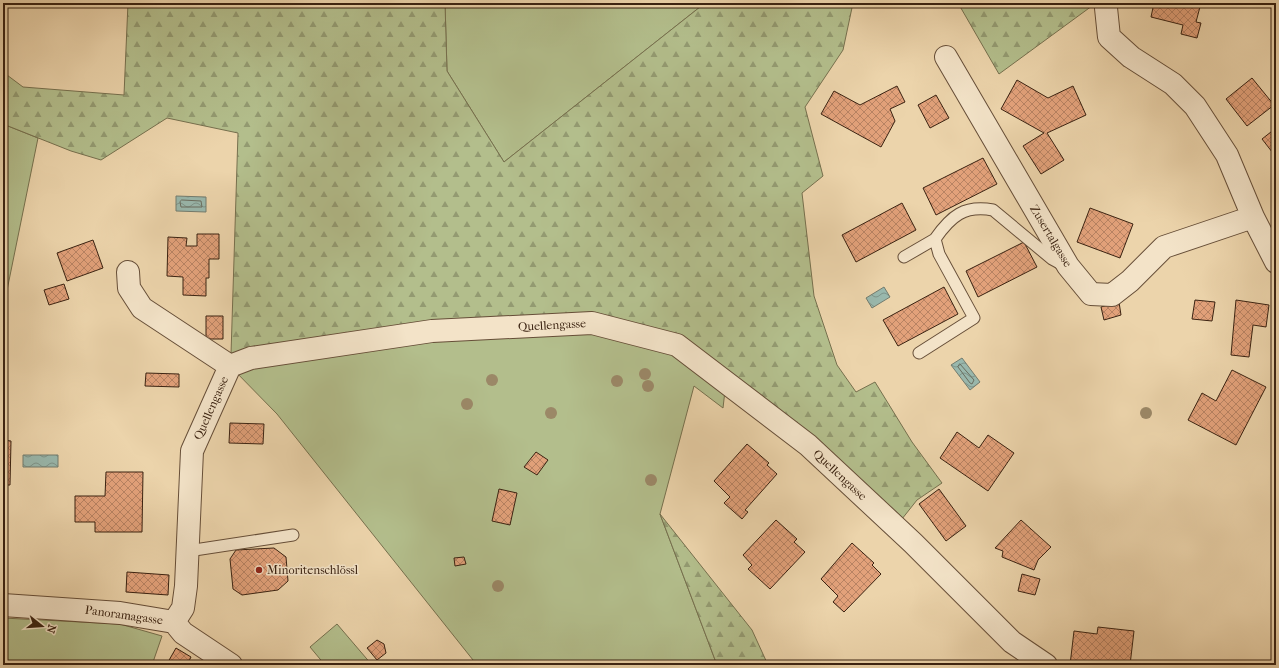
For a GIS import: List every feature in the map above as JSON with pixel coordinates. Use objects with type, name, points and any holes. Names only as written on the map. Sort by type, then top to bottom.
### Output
[{"type":"street","points":[[1107,3],[1106,8],[1109,37],[1131,57],[1173,84],[1195,106],[1227,155],[1253,216],[1276,262]]},
{"type":"street","name":"Zusertalgasse","points":[[946,57],[1068,266],[1091,294],[1112,295],[1130,281],[1164,247],[1253,216]]},
{"type":"street","points":[[128,272],[129,288],[142,308],[230,366]]},
{"type":"street","name":"Quellengasse","points":[[174,622],[183,608],[186,586],[192,451],[230,366],[251,358],[432,331],[592,323],[677,344],[808,445],[914,543],[1012,642],[1046,665]]},
{"type":"street","name":"Panoramagasse","points":[[3,605],[120,613],[174,622],[183,633],[231,665]]},
{"type":"lane","points":[[904,257],[935,239],[953,217],[970,209],[982,208],[993,210],[1052,259],[1068,266]]},
{"type":"lane","points":[[919,353],[974,318],[939,254],[935,239]]},
{"type":"lane","points":[[188,552],[293,535]]},
{"type":"green space","points":[[128,3],[445,3],[447,71],[504,162],[705,3],[853,3],[843,50],[805,107],[823,176],[802,193],[814,296],[837,365],[856,392],[875,382],[912,442],[942,483],[917,500],[898,524],[730,377],[592,315],[231,354],[238,133],[167,118],[101,160],[71,151],[3,124],[3,72],[23,87],[124,95]]},
{"type":"green space","points":[[445,3],[705,3],[504,162],[447,71]]},
{"type":"green space","points":[[958,3],[1096,3],[999,74]]},
{"type":"green space","points":[[3,124],[38,138],[3,310]]},
{"type":"green space","points":[[592,323],[677,345],[726,382],[723,408],[694,386],[660,514],[717,665],[477,665],[277,414],[230,366]]},
{"type":"green space","points":[[660,514],[752,630],[768,665],[717,665]]},
{"type":"green space","points":[[3,618],[120,624],[162,636],[152,665],[3,665]]},
{"type":"green space","points":[[337,624],[372,665],[325,665],[310,647]]},
{"type":"water","points":[[176,196],[206,197],[206,212],[176,211]]},
{"type":"water","points":[[884,287],[890,297],[872,308],[866,298]]},
{"type":"water","points":[[962,358],[980,382],[970,390],[951,365]]},
{"type":"water","points":[[23,455],[58,455],[58,467],[23,467]]},
{"type":"building","points":[[1154,3],[1201,3],[1196,22],[1201,23],[1197,38],[1181,34],[1183,25],[1151,17]]},
{"type":"building","points":[[1252,78],[1274,105],[1247,126],[1226,99]]},
{"type":"building","points":[[1017,80],[1048,98],[1073,86],[1086,115],[1047,133],[1064,160],[1041,174],[1023,146],[1044,133],[1001,109]]},
{"type":"building","points":[[897,86],[905,102],[890,109],[895,121],[881,147],[821,114],[834,91],[860,105]]},
{"type":"building","points":[[936,95],[949,118],[930,128],[918,105]]},
{"type":"building","points":[[1276,128],[1276,157],[1262,139]]},
{"type":"building","points":[[983,158],[997,184],[936,215],[923,188]]},
{"type":"building","points":[[902,203],[916,230],[856,262],[842,235]]},
{"type":"building","points":[[1090,208],[1133,224],[1120,258],[1077,242]]},
{"type":"building","points":[[197,234],[219,234],[219,259],[209,259],[209,278],[206,278],[206,296],[183,295],[183,277],[167,276],[168,237],[187,238],[186,246],[197,246]]},
{"type":"building","points":[[93,240],[103,268],[67,281],[57,253]]},
{"type":"building","points":[[1024,242],[1037,267],[978,297],[966,271]]},
{"type":"building","points":[[64,284],[69,299],[49,305],[44,290]]},
{"type":"building","points":[[944,287],[958,314],[898,346],[883,320]]},
{"type":"building","points":[[1195,300],[1215,302],[1212,321],[1192,319]]},
{"type":"building","points":[[1236,300],[1269,305],[1266,327],[1253,325],[1249,357],[1231,355]]},
{"type":"building","points":[[1119,302],[1121,315],[1104,320],[1101,307]]},
{"type":"building","points":[[206,316],[223,316],[223,339],[206,339]]},
{"type":"building","points":[[1232,370],[1266,387],[1236,445],[1188,420],[1202,393],[1216,401]]},
{"type":"building","points":[[146,373],[179,374],[179,387],[145,386]]},
{"type":"building","points":[[230,423],[264,424],[263,444],[229,443]]},
{"type":"building","points":[[957,432],[979,448],[988,435],[1014,453],[988,491],[940,458]]},
{"type":"building","points":[[3,440],[11,441],[10,485],[3,485]]},
{"type":"building","points":[[747,444],[769,463],[767,465],[777,474],[745,510],[748,512],[742,519],[724,503],[730,497],[714,481]]},
{"type":"building","points":[[536,452],[548,460],[537,475],[524,467]]},
{"type":"building","points":[[106,472],[143,472],[142,532],[95,532],[95,522],[75,522],[75,496],[105,496]]},
{"type":"building","points":[[499,489],[517,493],[510,525],[492,521]]},
{"type":"building","points":[[939,489],[966,526],[946,541],[919,504]]},
{"type":"building","points":[[776,520],[797,539],[794,542],[805,552],[770,589],[748,569],[752,565],[743,555]]},
{"type":"building","points":[[1021,520],[1051,547],[1038,560],[1034,570],[1002,557],[1003,551],[995,548]]},
{"type":"building","points":[[852,543],[874,563],[872,565],[881,574],[844,612],[833,602],[838,596],[821,579]]},
{"type":"building","name":"Minoritenschlössl","points":[[274,548],[286,557],[288,581],[278,590],[242,595],[233,589],[230,559],[236,550]]},
{"type":"building","points":[[464,557],[466,564],[455,566],[454,558]]},
{"type":"building","points":[[127,572],[169,575],[168,595],[126,592]]},
{"type":"building","points":[[1022,574],[1040,579],[1035,595],[1018,591]]},
{"type":"building","points":[[1098,627],[1134,631],[1130,665],[1070,665],[1074,631],[1097,634]]},
{"type":"building","points":[[377,640],[384,644],[386,653],[377,660],[367,648]]},
{"type":"building","points":[[176,648],[191,657],[187,665],[173,665],[168,662]]},
{"type":"place","name":"Minoritenschlössl","points":[[259,570]]}]
